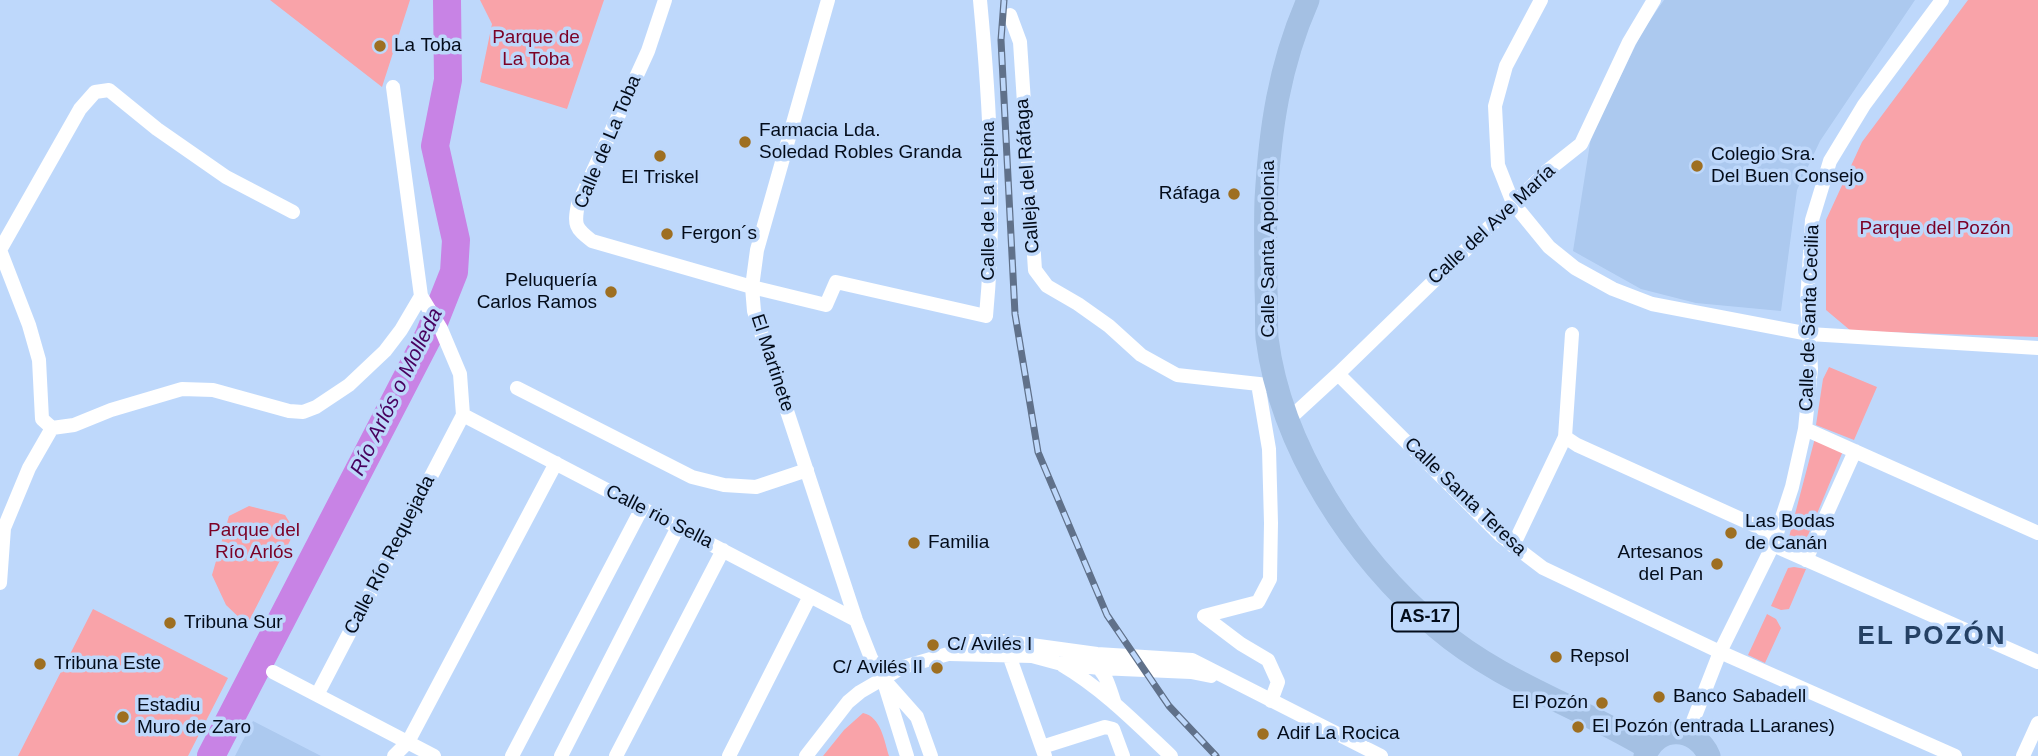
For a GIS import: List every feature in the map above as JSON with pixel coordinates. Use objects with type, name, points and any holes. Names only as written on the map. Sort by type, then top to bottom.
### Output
[{"type":"main road","name":"Calle Santa Apolonia","points":[[1308,0],[1296,29],[1277,93],[1268,152],[1265,221],[1267,385],[1339,518],[1380,573],[1436,628],[1501,674],[1618,730],[1646,752]]},
{"type":"main road","points":[[1646,752],[1661,736],[1670,733],[1688,734],[1698,740],[1709,756]]},
{"type":"street","name":"Calle de La Toba","points":[[664,0],[648,51],[578,204],[575,220],[578,231],[592,241],[752,287]]},
{"type":"street","name":"El Martinete","points":[[828,0],[757,250],[752,287],[754,311],[856,620],[871,658],[883,679]]},
{"type":"street","points":[[1541,0],[1506,66],[1495,106],[1498,165],[1513,203],[1549,247],[1574,268],[1613,289],[1652,304],[1810,334],[2038,348]]},
{"type":"street","name":"Calle del Ave María","points":[[1287,420],[1547,171],[1581,144],[1629,42],[1654,0]]},
{"type":"street","name":"Calle de Santa Cecilia","points":[[1688,734],[1720,652],[1774,540],[1792,487],[1805,429],[1811,369],[1807,302],[1812,219],[1830,161],[1864,105],[1942,0]]},
{"type":"street","name":"Calle de La Espina","points":[[752,287],[826,305],[836,282],[986,316],[992,257],[986,4]]},
{"type":"street","name":"Calleja del Ráfaga","points":[[1010,15],[1020,42],[1034,270],[1046,286],[1098,318],[1141,355],[1177,375],[1267,385]]},
{"type":"street","points":[[393,87],[424,301],[441,328],[460,374],[463,415]]},
{"type":"street","points":[[293,212],[226,177],[157,129],[110,90],[94,92],[80,109],[0,250],[29,325],[38,360],[41,419],[52,428],[74,425],[111,410],[182,389],[213,390],[289,411],[303,412],[316,407],[349,385],[385,351],[424,301]]},
{"type":"street","points":[[1513,546],[1565,437],[1572,334]]},
{"type":"street","name":"Calle Santa Teresa","points":[[1338,374],[1513,546],[1543,568],[1720,652],[1955,756]]},
{"type":"street","points":[[1267,385],[1270,579],[1258,602],[1204,616],[1241,644],[1268,660],[1278,682],[1271,701]]},
{"type":"street","points":[[517,388],[692,477],[724,485],[756,487],[807,470]]},
{"type":"street","name":"Calle rio Sella","points":[[463,415],[856,620]]},
{"type":"street","name":"Calle Río Requejada","points":[[317,695],[463,415]]},
{"type":"street","points":[[0,583],[4,528],[29,468],[52,428]]},
{"type":"street","points":[[1805,429],[2038,533]]},
{"type":"street","points":[[1565,437],[1774,540],[1806,560],[2038,663]]},
{"type":"street","points":[[1806,560],[1855,451]]},
{"type":"street","points":[[394,756],[408,742],[556,463]]},
{"type":"street","points":[[512,756],[642,508]]},
{"type":"street","points":[[561,756],[678,527]]},
{"type":"street","points":[[616,756],[723,550]]},
{"type":"street","points":[[729,756],[810,596]]},
{"type":"street","points":[[806,756],[848,702],[903,667],[948,653],[972,641],[1002,640],[1099,668],[1192,660],[1381,756]]},
{"type":"street","points":[[948,653],[1060,656],[1134,664]]},
{"type":"street","points":[[1009,655],[1043,752],[1105,727],[1113,729],[1123,756]]},
{"type":"street","points":[[1060,656],[1171,756]]},
{"type":"street","points":[[1107,696],[1119,677],[1134,664]]},
{"type":"street","points":[[1099,668],[1107,696]]},
{"type":"street","points":[[273,673],[434,756]]},
{"type":"street","points":[[883,679],[907,756]]},
{"type":"street","points":[[883,679],[917,717],[932,756]]},
{"type":"street","points":[[2022,756],[2038,723]]},
{"type":"shaded area","name":"Colegio Sra. Del Buen Consejo","points":[[1664,0],[1915,0],[1820,141],[1797,190],[1781,311],[1696,303],[1641,289],[1573,251],[1591,137],[1643,30]]},
{"type":"shaded area","points":[[253,721],[321,756],[235,756]]},
{"type":"green space","name":"La Toba","points":[[270,0],[410,0],[382,87]]},
{"type":"green space","name":"Parque de La Toba","points":[[480,0],[604,0],[567,109],[480,82],[492,24]]},
{"type":"green space","name":"Parque del Pozón","points":[[1968,0],[2038,0],[2038,337],[1851,331],[1826,310],[1826,220],[1862,142]]},
{"type":"green space","points":[[1829,367],[1877,387],[1854,440],[1816,425],[1823,379]]},
{"type":"green space","points":[[1815,438],[1843,451],[1804,545],[1789,537]]},
{"type":"green space","name":"Parque del Río Arlós","points":[[249,506],[285,515],[295,531],[247,625],[226,605],[212,575],[229,516]]},
{"type":"green space","points":[[1788,568],[1806,569],[1789,609],[1781,610],[1771,606]]},
{"type":"green space","name":"Estadiu Muro de Zaro","points":[[93,609],[228,678],[188,756],[18,756]]},
{"type":"green space","points":[[1767,614],[1776,619],[1781,628],[1765,663],[1748,655]]},
{"type":"green space","points":[[863,713],[878,724],[889,756],[823,756],[844,730]]},
{"type":"waterway","name":"Río Arlós o Molleda","points":[[211,756],[429,335],[454,272],[456,240],[435,146],[448,80],[447,0]]},
{"type":"railway","points":[[1004,0],[1001,40],[1015,314],[1038,452],[1107,615],[1169,706],[1216,756]]},
{"type":"place","name":"La Toba","points":[[380,46]]},
{"type":"place","name":"Farmacia Lda. Soledad Robles Granda","points":[[745,142]]},
{"type":"place","name":"El Triskel","points":[[660,156]]},
{"type":"place","name":"Colegio Sra. Del Buen Consejo","points":[[1697,166]]},
{"type":"place","name":"Ráfaga","points":[[1234,194]]},
{"type":"place","name":"Fergon´s","points":[[667,234]]},
{"type":"place","name":"Peluquería Carlos Ramos","points":[[611,292]]},
{"type":"place","name":"Las Bodas de Canán","points":[[1731,533]]},
{"type":"place","name":"Familia","points":[[914,543]]},
{"type":"place","name":"Artesanos del Pan","points":[[1717,564]]},
{"type":"place","name":"Tribuna Sur","points":[[170,623]]},
{"type":"place","name":"C/ Avilés I","points":[[933,645]]},
{"type":"place","name":"Repsol","points":[[1556,657]]},
{"type":"place","name":"Tribuna Este","points":[[40,664]]},
{"type":"place","name":"C/ Avilés II","points":[[937,668]]},
{"type":"place","name":"Banco Sabadell","points":[[1659,697]]},
{"type":"place","name":"El Pozón","points":[[1602,703]]},
{"type":"place","name":"Estadiu Muro de Zaro","points":[[123,717]]},
{"type":"place","name":"El Pozón (entrada LLaranes)","points":[[1578,727]]},
{"type":"place","name":"Adif La Rocica","points":[[1263,734]]},
{"type":"district","name":"EL POZÓN","points":[[1932,637]]}]
